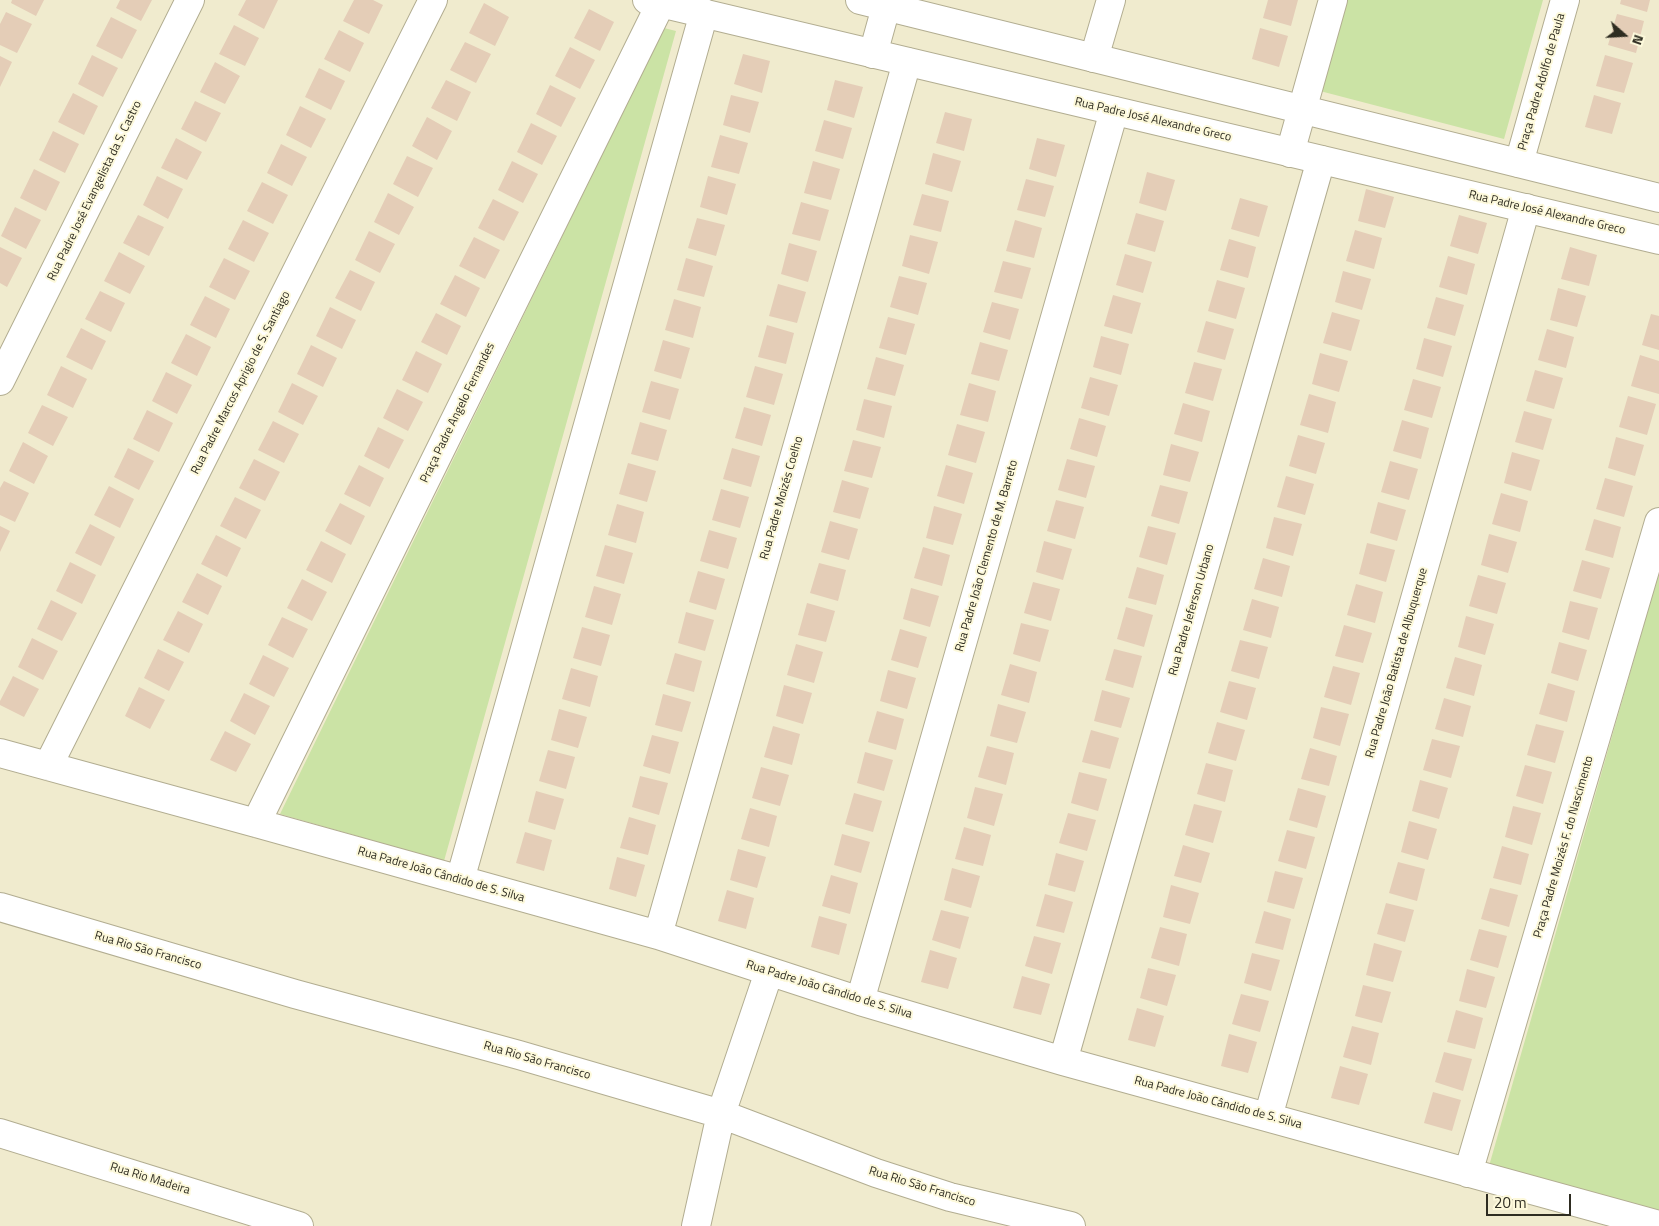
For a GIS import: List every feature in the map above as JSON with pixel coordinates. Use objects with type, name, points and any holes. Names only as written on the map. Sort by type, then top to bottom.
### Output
[{"type":"street","name":"Rua Padre José Evangelista da S. Castro","points":[[0,381],[190,0]]},
{"type":"street","name":"Rua Padre Marcos Aprigio de S. Santiago","points":[[48,766],[433,0]]},
{"type":"street","points":[[860,0],[887,3],[1094,58],[1659,198]]},
{"type":"street","points":[[1094,58],[1111,0]]},
{"type":"street","points":[[1290,153],[1333,0]]},
{"type":"street","name":"Praça Padre Adolfo de Paula","points":[[1518,163],[1565,0]]},
{"type":"street","name":"Rua Padre José Alexandre Greco","points":[[654,2],[1659,240]]},
{"type":"street","name":"Praça Padre Angelo Fernandes","points":[[256,823],[654,2]]},
{"type":"street","points":[[873,54],[887,3]]},
{"type":"street","points":[[460,880],[704,13]]},
{"type":"street","name":"Rua Padre Moizés Coelho","points":[[658,935],[907,62]]},
{"type":"street","name":"Rua Padre João Clemento de M. Barreto","points":[[860,1001],[1114,111]]},
{"type":"street","name":"Rua Padre Jeferson Urbano","points":[[1063,1061],[1321,160]]},
{"type":"street","name":"Rua Padre João Batista de Albuquerque","points":[[1268,1117],[1526,208]]},
{"type":"street","name":"Praça Padre Moizés F. do Nascimento","points":[[1468,1173],[1659,522]]},
{"type":"street","name":"Rua Padre João Cândido de S. Silva","points":[[0,753],[658,935],[860,1001],[1063,1061],[1659,1225]]},
{"type":"street","name":"Rua Rio São Francisco","points":[[0,907],[295,994],[519,1055],[721,1114],[876,1173],[950,1197],[1071,1226]]},
{"type":"street","points":[[696,1226],[721,1114],[770,972]]},
{"type":"street","name":"Rua Rio Madeira","points":[[0,1133],[299,1226]]},
{"type":"green space","points":[[1346,0],[1543,0],[1504,139],[1320,91]]},
{"type":"green space","points":[[664,28],[676,31],[444,861],[280,814]]},
{"type":"green space","points":[[1659,572],[1659,1211],[1489,1166]]},
{"type":"building","points":[[12,0],[44,0],[36,16],[11,3]]},
{"type":"building","points":[[120,0],[152,0],[141,21],[116,8]]},
{"type":"building","points":[[246,0],[278,0],[264,29],[238,15]]},
{"type":"building","points":[[354,0],[373,0],[383,5],[369,34],[343,21]]},
{"type":"building","points":[[1268,0],[1298,0],[1291,26],[1263,18]]},
{"type":"building","points":[[1621,0],[1650,0],[1647,12],[1620,4]]},
{"type":"building","points":[[484,3],[509,17],[495,46],[469,33]]},
{"type":"building","points":[[589,9],[614,22],[600,51],[574,38]]},
{"type":"building","points":[[6,12],[32,24],[17,53],[0,45],[0,24]]},
{"type":"building","points":[[1617,14],[1644,21],[1636,53],[1608,45]]},
{"type":"building","points":[[111,17],[137,30],[122,59],[96,46]]},
{"type":"building","points":[[234,25],[259,38],[245,66],[219,54]]},
{"type":"building","points":[[1260,28],[1288,36],[1279,67],[1252,59]]},
{"type":"building","points":[[339,30],[364,43],[350,72],[324,59]]},
{"type":"building","points":[[465,42],[491,54],[476,83],[450,70]]},
{"type":"building","points":[[570,47],[595,60],[580,89],[555,76]]},
{"type":"building","points":[[743,54],[770,61],[762,93],[734,84]]},
{"type":"building","points":[[92,55],[118,68],[103,97],[78,84]]},
{"type":"building","points":[[1605,55],[1633,63],[1624,93],[1596,86]]},
{"type":"building","points":[[0,56],[12,62],[0,87]]},
{"type":"building","points":[[215,62],[240,76],[225,104],[200,92]]},
{"type":"building","points":[[319,68],[345,81],[331,110],[305,97]]},
{"type":"building","points":[[446,80],[471,92],[457,121],[431,108]]},
{"type":"building","points":[[835,80],[863,87],[854,118],[827,110]]},
{"type":"building","points":[[550,85],[576,98],[561,127],[536,114]]},
{"type":"building","points":[[73,93],[98,106],[84,135],[58,122]]},
{"type":"building","points":[[731,95],[759,102],[750,133],[723,125]]},
{"type":"building","points":[[1594,95],[1621,103],[1612,134],[1585,127]]},
{"type":"building","points":[[195,101],[221,113],[206,142],[181,129]]},
{"type":"building","points":[[300,106],[326,119],[311,148],[286,135]]},
{"type":"building","points":[[945,112],[972,119],[964,151],[936,143]]},
{"type":"building","points":[[427,117],[452,131],[437,160],[412,146]]},
{"type":"building","points":[[824,120],[852,128],[843,159],[815,151]]},
{"type":"building","points":[[531,123],[557,136],[542,165],[517,152]]},
{"type":"building","points":[[53,131],[79,144],[65,173],[39,160]]},
{"type":"building","points":[[720,135],[748,143],[739,174],[711,167]]},
{"type":"building","points":[[176,138],[202,152],[187,180],[161,168]]},
{"type":"building","points":[[1037,138],[1065,145],[1056,177],[1029,169]]},
{"type":"building","points":[[281,144],[307,157],[292,186],[267,173]]},
{"type":"building","points":[[933,153],[961,161],[952,192],[925,184]]},
{"type":"building","points":[[407,156],[433,168],[418,197],[393,184]]},
{"type":"building","points":[[512,161],[538,174],[523,203],[498,190]]},
{"type":"building","points":[[813,161],[840,169],[831,200],[804,193]]},
{"type":"building","points":[[34,169],[60,182],[46,211],[20,198]]},
{"type":"building","points":[[1147,172],[1175,180],[1166,211],[1139,203]]},
{"type":"building","points":[[157,176],[183,189],[168,219],[143,205]]},
{"type":"building","points":[[708,176],[736,184],[727,215],[700,207]]},
{"type":"building","points":[[1026,179],[1054,186],[1045,217],[1017,210]]},
{"type":"building","points":[[262,182],[288,195],[273,224],[247,211]]},
{"type":"building","points":[[1366,189],[1394,197],[1385,228],[1358,221]]},
{"type":"building","points":[[388,193],[414,207],[399,235],[374,222]]},
{"type":"building","points":[[922,194],[949,201],[941,232],[913,225]]},
{"type":"building","points":[[1240,198],[1268,206],[1259,237],[1231,229]]},
{"type":"building","points":[[493,199],[519,212],[504,241],[478,228]]},
{"type":"building","points":[[801,202],[829,210],[820,241],[792,234]]},
{"type":"building","points":[[15,207],[41,220],[26,249],[1,236]]},
{"type":"building","points":[[1136,213],[1164,221],[1155,252],[1127,244]]},
{"type":"building","points":[[138,215],[164,227],[149,256],[123,243]]},
{"type":"building","points":[[1459,215],[1487,223],[1478,254],[1450,246]]},
{"type":"building","points":[[697,218],[725,225],[716,256],[688,248]]},
{"type":"building","points":[[243,220],[269,233],[254,262],[228,249]]},
{"type":"building","points":[[1015,220],[1042,228],[1034,258],[1006,251]]},
{"type":"building","points":[[1355,230],[1382,238],[1374,269],[1346,261]]},
{"type":"building","points":[[369,231],[395,244],[380,273],[355,260]]},
{"type":"building","points":[[910,235],[938,242],[929,274],[902,266]]},
{"type":"building","points":[[474,237],[500,250],[485,279],[459,266]]},
{"type":"building","points":[[1229,239],[1256,247],[1248,278],[1220,270]]},
{"type":"building","points":[[789,243],[817,251],[808,282],[781,274]]},
{"type":"building","points":[[0,247],[22,258],[7,287],[0,283]]},
{"type":"building","points":[[1570,247],[1597,255],[1589,286],[1561,279]]},
{"type":"building","points":[[119,252],[145,266],[130,294],[104,281]]},
{"type":"building","points":[[1125,254],[1152,262],[1143,293],[1116,285]]},
{"type":"building","points":[[1448,256],[1475,264],[1467,295],[1439,287]]},
{"type":"building","points":[[224,258],[250,271],[235,300],[209,287]]},
{"type":"building","points":[[686,258],[713,266],[704,297],[677,290]]},
{"type":"building","points":[[1003,261],[1031,268],[1022,299],[994,292]]},
{"type":"building","points":[[350,270],[375,282],[361,311],[335,298]]},
{"type":"building","points":[[1343,271],[1371,279],[1362,310],[1335,302]]},
{"type":"building","points":[[455,275],[480,288],[466,317],[440,304]]},
{"type":"building","points":[[899,276],[927,283],[918,315],[890,307]]},
{"type":"building","points":[[1217,280],[1245,288],[1236,319],[1208,311]]},
{"type":"building","points":[[778,284],[806,292],[797,323],[769,316]]},
{"type":"building","points":[[1558,288],[1586,296],[1577,327],[1550,320]]},
{"type":"building","points":[[100,291],[125,303],[111,332],[85,319]]},
{"type":"building","points":[[1113,295],[1141,303],[1132,334],[1104,326]]},
{"type":"building","points":[[205,296],[230,309],[216,338],[190,325]]},
{"type":"building","points":[[1436,297],[1464,305],[1455,336],[1427,328]]},
{"type":"building","points":[[674,299],[701,307],[693,338],[665,330]]},
{"type":"building","points":[[992,302],[1019,309],[1010,340],[983,332]]},
{"type":"building","points":[[330,307],[356,320],[342,349],[316,336]]},
{"type":"building","points":[[1332,312],[1360,320],[1351,351],[1323,343]]},
{"type":"building","points":[[436,313],[461,326],[447,355],[421,342]]},
{"type":"building","points":[[1651,314],[1659,316],[1659,350],[1642,345]]},
{"type":"building","points":[[888,317],[915,324],[906,355],[879,348]]},
{"type":"building","points":[[1206,321],[1234,329],[1225,360],[1197,352]]},
{"type":"building","points":[[767,325],[794,333],[786,364],[758,357]]},
{"type":"building","points":[[81,328],[106,341],[92,370],[66,357]]},
{"type":"building","points":[[1547,329],[1574,337],[1566,368],[1538,360]]},
{"type":"building","points":[[186,334],[211,347],[197,376],[171,363]]},
{"type":"building","points":[[1101,336],[1129,344],[1121,375],[1093,367]]},
{"type":"building","points":[[1424,338],[1452,346],[1443,377],[1416,369]]},
{"type":"building","points":[[663,340],[690,348],[681,379],[654,371]]},
{"type":"building","points":[[980,342],[1008,350],[999,381],[971,374]]},
{"type":"building","points":[[311,345],[337,358],[323,387],[297,374]]},
{"type":"building","points":[[416,351],[442,364],[428,393],[402,380]]},
{"type":"building","points":[[1320,353],[1348,361],[1339,392],[1312,384]]},
{"type":"building","points":[[1640,355],[1659,361],[1659,394],[1631,386]]},
{"type":"building","points":[[876,357],[904,365],[895,396],[867,389]]},
{"type":"building","points":[[1194,362],[1222,369],[1213,401],[1185,393]]},
{"type":"building","points":[[61,366],[87,379],[73,408],[47,395]]},
{"type":"building","points":[[755,366],[783,374],[774,405],[746,397]]},
{"type":"building","points":[[1535,370],[1563,378],[1554,409],[1526,401]]},
{"type":"building","points":[[166,372],[192,385],[177,414],[152,401]]},
{"type":"building","points":[[1090,377],[1118,385],[1109,416],[1081,408]]},
{"type":"building","points":[[1413,379],[1441,387],[1432,418],[1404,410]]},
{"type":"building","points":[[651,381],[679,389],[670,420],[642,412]]},
{"type":"building","points":[[292,383],[318,396],[303,425],[278,412]]},
{"type":"building","points":[[969,383],[996,391],[988,422],[960,415]]},
{"type":"building","points":[[397,389],[423,402],[408,431],[383,418]]},
{"type":"building","points":[[1309,394],[1336,402],[1328,433],[1300,425]]},
{"type":"building","points":[[1628,396],[1656,404],[1647,435],[1619,427]]},
{"type":"building","points":[[864,399],[892,406],[884,438],[856,430]]},
{"type":"building","points":[[1183,403],[1210,411],[1202,442],[1174,434]]},
{"type":"building","points":[[42,405],[68,417],[53,446],[28,433]]},
{"type":"building","points":[[744,407],[771,415],[762,446],[735,438]]},
{"type":"building","points":[[147,410],[173,423],[159,452],[133,439]]},
{"type":"building","points":[[1524,411],[1552,419],[1543,450],[1515,442]]},
{"type":"building","points":[[1079,418],[1106,426],[1097,457],[1070,449]]},
{"type":"building","points":[[1402,420],[1429,428],[1421,459],[1393,451]]},
{"type":"building","points":[[273,421],[299,434],[284,463],[258,450]]},
{"type":"building","points":[[640,422],[667,430],[658,461],[631,454]]},
{"type":"building","points":[[957,424],[985,432],[976,463],[948,455]]},
{"type":"building","points":[[378,427],[404,440],[389,469],[364,456]]},
{"type":"building","points":[[1298,435],[1325,443],[1316,474],[1289,466]]},
{"type":"building","points":[[1616,437],[1644,445],[1635,476],[1608,468]]},
{"type":"building","points":[[853,440],[881,447],[872,478],[844,471]]},
{"type":"building","points":[[23,442],[48,456],[34,484],[9,471]]},
{"type":"building","points":[[1171,444],[1199,452],[1190,482],[1163,475]]},
{"type":"building","points":[[128,448],[154,461],[139,490],[114,477]]},
{"type":"building","points":[[732,448],[760,456],[751,487],[723,479]]},
{"type":"building","points":[[1512,452],[1540,460],[1531,491],[1504,483]]},
{"type":"building","points":[[254,459],[280,472],[265,501],[239,488]]},
{"type":"building","points":[[1067,459],[1095,466],[1086,498],[1058,490]]},
{"type":"building","points":[[1390,461],[1418,469],[1409,500],[1381,492]]},
{"type":"building","points":[[628,463],[656,471],[647,502],[619,494]]},
{"type":"building","points":[[359,465],[384,478],[370,507],[344,494]]},
{"type":"building","points":[[946,465],[973,473],[964,504],[937,496]]},
{"type":"building","points":[[1286,476],[1314,484],[1305,515],[1277,507]]},
{"type":"building","points":[[1605,478],[1633,486],[1624,517],[1596,509]]},
{"type":"building","points":[[842,480],[869,488],[860,519],[833,512]]},
{"type":"building","points":[[4,481],[29,493],[15,522],[0,515],[0,488]]},
{"type":"building","points":[[1160,485],[1188,492],[1179,524],[1151,516]]},
{"type":"building","points":[[109,486],[134,499],[120,528],[94,515]]},
{"type":"building","points":[[721,489],[749,497],[740,528],[712,520]]},
{"type":"building","points":[[1501,493],[1528,501],[1520,532],[1492,524]]},
{"type":"building","points":[[235,497],[261,510],[246,539],[220,526]]},
{"type":"building","points":[[1056,500],[1084,507],[1075,539],[1047,531]]},
{"type":"building","points":[[1378,502],[1406,510],[1397,541],[1370,533]]},
{"type":"building","points":[[340,503],[365,516],[351,545],[325,531]]},
{"type":"building","points":[[617,504],[644,512],[636,543],[608,535]]},
{"type":"building","points":[[934,506],[962,514],[953,545],[926,538]]},
{"type":"building","points":[[1274,517],[1302,524],[1293,556],[1266,548]]},
{"type":"building","points":[[1594,519],[1621,527],[1613,558],[1585,550]]},
{"type":"building","points":[[830,521],[858,529],[849,560],[821,552]]},
{"type":"building","points":[[90,524],[115,537],[101,566],[75,553]]},
{"type":"building","points":[[0,526],[10,531],[0,552]]},
{"type":"building","points":[[1148,526],[1176,533],[1167,565],[1139,557]]},
{"type":"building","points":[[709,530],[737,538],[728,569],[700,561]]},
{"type":"building","points":[[1489,534],[1517,542],[1508,573],[1481,565]]},
{"type":"building","points":[[216,535],[241,548],[227,577],[201,564]]},
{"type":"building","points":[[321,541],[346,554],[332,583],[306,570]]},
{"type":"building","points":[[1044,541],[1072,549],[1063,580],[1036,572]]},
{"type":"building","points":[[1367,543],[1395,550],[1386,582],[1359,574]]},
{"type":"building","points":[[605,545],[633,553],[624,584],[596,576]]},
{"type":"building","points":[[923,547],[950,555],[942,586],[914,578]]},
{"type":"building","points":[[1263,558],[1290,566],[1282,597],[1254,589]]},
{"type":"building","points":[[1582,560],[1610,568],[1601,599],[1573,591]]},
{"type":"building","points":[[70,562],[96,575],[82,604],[56,591]]},
{"type":"building","points":[[819,563],[846,570],[838,601],[810,593]]},
{"type":"building","points":[[1137,567],[1164,575],[1156,605],[1128,598]]},
{"type":"building","points":[[698,571],[725,579],[716,610],[689,602]]},
{"type":"building","points":[[197,573],[222,586],[208,615],[182,602]]},
{"type":"building","points":[[1478,575],[1506,583],[1497,614],[1469,606]]},
{"type":"building","points":[[302,579],[327,592],[312,621],[287,608]]},
{"type":"building","points":[[1033,582],[1060,589],[1051,621],[1024,613]]},
{"type":"building","points":[[1356,584],[1383,592],[1375,623],[1347,615]]},
{"type":"building","points":[[594,586],[621,594],[612,625],[585,617]]},
{"type":"building","points":[[911,588],[939,596],[930,627],[903,619]]},
{"type":"building","points":[[1252,599],[1279,607],[1271,638],[1243,630]]},
{"type":"building","points":[[51,600],[77,613],[62,641],[37,629]]},
{"type":"building","points":[[1570,601],[1598,608],[1589,640],[1562,632]]},
{"type":"building","points":[[807,603],[835,611],[826,642],[798,635]]},
{"type":"building","points":[[1126,607],[1153,615],[1144,647],[1117,639]]},
{"type":"building","points":[[178,611],[203,624],[189,653],[163,640]]},
{"type":"building","points":[[686,612],[714,620],[705,651],[678,643]]},
{"type":"building","points":[[1466,616],[1494,624],[1485,655],[1458,647]]},
{"type":"building","points":[[282,617],[308,629],[293,658],[268,645]]},
{"type":"building","points":[[1021,623],[1049,630],[1040,662],[1013,654]]},
{"type":"building","points":[[1344,625],[1372,633],[1363,663],[1335,656]]},
{"type":"building","points":[[582,627],[610,635],[601,666],[573,658]]},
{"type":"building","points":[[900,629],[927,637],[918,668],[891,660]]},
{"type":"building","points":[[32,638],[58,651],[43,680],[18,667]]},
{"type":"building","points":[[1240,640],[1268,647],[1259,679],[1231,671]]},
{"type":"building","points":[[1559,642],[1587,650],[1578,681],[1551,673]]},
{"type":"building","points":[[796,644],[823,652],[814,683],[787,675]]},
{"type":"building","points":[[158,649],[184,662],[169,691],[144,678]]},
{"type":"building","points":[[1114,649],[1142,656],[1133,688],[1105,680]]},
{"type":"building","points":[[675,653],[702,661],[694,692],[666,684]]},
{"type":"building","points":[[263,655],[289,668],[274,697],[249,684]]},
{"type":"building","points":[[1455,657],[1482,665],[1474,696],[1446,688]]},
{"type":"building","points":[[1010,664],[1037,672],[1029,703],[1001,695]]},
{"type":"building","points":[[1333,666],[1360,673],[1351,705],[1324,697]]},
{"type":"building","points":[[571,668],[598,676],[590,707],[562,699]]},
{"type":"building","points":[[888,670],[916,678],[907,709],[880,701]]},
{"type":"building","points":[[13,676],[39,689],[24,717],[0,705],[0,701]]},
{"type":"building","points":[[1229,681],[1256,688],[1247,720],[1220,712]]},
{"type":"building","points":[[1548,683],[1575,691],[1567,722],[1539,714]]},
{"type":"building","points":[[784,685],[812,693],[803,724],[776,716]]},
{"type":"building","points":[[139,687],[165,700],[150,729],[125,716]]},
{"type":"building","points":[[1102,690],[1130,698],[1121,728],[1094,721]]},
{"type":"building","points":[[244,693],[270,706],[255,735],[230,721]]},
{"type":"building","points":[[663,694],[691,702],[682,732],[655,725]]},
{"type":"building","points":[[1444,698],[1471,706],[1463,737],[1435,729]]},
{"type":"building","points":[[998,704],[1026,712],[1017,743],[990,736]]},
{"type":"building","points":[[1321,707],[1349,714],[1340,746],[1313,738]]},
{"type":"building","points":[[559,709],[587,717],[578,748],[551,740]]},
{"type":"building","points":[[877,711],[904,719],[896,750],[868,742]]},
{"type":"building","points":[[1217,722],[1245,730],[1236,761],[1208,753]]},
{"type":"building","points":[[1536,724],[1564,731],[1555,763],[1527,755]]},
{"type":"building","points":[[773,726],[800,734],[792,765],[764,757]]},
{"type":"building","points":[[1091,730],[1119,738],[1110,769],[1082,762]]},
{"type":"building","points":[[225,731],[251,744],[236,772],[210,760]]},
{"type":"building","points":[[652,735],[679,742],[670,774],[643,766]]},
{"type":"building","points":[[1432,739],[1460,746],[1451,778],[1423,770]]},
{"type":"building","points":[[987,746],[1014,753],[1006,785],[978,777]]},
{"type":"building","points":[[1310,748],[1337,756],[1329,786],[1301,779]]},
{"type":"building","points":[[548,750],[575,757],[566,789],[539,781]]},
{"type":"building","points":[[865,752],[893,760],[884,791],[857,783]]},
{"type":"building","points":[[1206,763],[1233,770],[1225,802],[1197,794]]},
{"type":"building","points":[[1525,765],[1552,772],[1543,804],[1516,796]]},
{"type":"building","points":[[761,767],[789,775],[780,806],[752,798]]},
{"type":"building","points":[[1079,772],[1107,779],[1098,811],[1071,803]]},
{"type":"building","points":[[640,776],[668,783],[659,815],[632,807]]},
{"type":"building","points":[[1420,780],[1448,788],[1439,819],[1412,811]]},
{"type":"building","points":[[975,787],[1003,794],[994,826],[967,818]]},
{"type":"building","points":[[1298,788],[1326,796],[1317,828],[1289,820]]},
{"type":"building","points":[[536,791],[564,799],[555,830],[528,822]]},
{"type":"building","points":[[854,793],[882,801],[873,832],[845,824]]},
{"type":"building","points":[[1194,804],[1222,811],[1213,843],[1185,835]]},
{"type":"building","points":[[1513,806],[1541,813],[1532,845],[1505,837]]},
{"type":"building","points":[[750,808],[777,816],[769,847],[741,839]]},
{"type":"building","points":[[1068,813],[1096,820],[1087,851],[1059,843]]},
{"type":"building","points":[[629,817],[656,825],[648,855],[620,848]]},
{"type":"building","points":[[1409,821],[1437,829],[1428,860],[1401,852]]},
{"type":"building","points":[[964,827],[991,835],[983,866],[955,859]]},
{"type":"building","points":[[1287,830],[1315,837],[1306,869],[1278,861]]},
{"type":"building","points":[[525,832],[552,840],[544,871],[516,863]]},
{"type":"building","points":[[842,834],[870,842],[861,873],[834,865]]},
{"type":"building","points":[[1183,845],[1210,853],[1201,883],[1174,876]]},
{"type":"building","points":[[1502,846],[1529,854],[1521,885],[1493,878]]},
{"type":"building","points":[[738,849],[766,857],[757,888],[730,880]]},
{"type":"building","points":[[1056,853],[1084,861],[1075,892],[1048,885]]},
{"type":"building","points":[[617,857],[645,865],[636,897],[609,889]]},
{"type":"building","points":[[1398,862],[1425,869],[1417,901],[1389,893]]},
{"type":"building","points":[[952,868],[980,876],[971,908],[944,900]]},
{"type":"building","points":[[1275,871],[1303,878],[1294,909],[1267,902]]},
{"type":"building","points":[[831,875],[858,883],[850,914],[822,906]]},
{"type":"building","points":[[1171,885],[1199,893],[1190,924],[1163,917]]},
{"type":"building","points":[[1490,888],[1518,895],[1509,927],[1481,919]]},
{"type":"building","points":[[727,890],[754,898],[746,929],[718,921]]},
{"type":"building","points":[[1045,894],[1073,902],[1064,933],[1036,926]]},
{"type":"building","points":[[1386,903],[1414,910],[1405,942],[1377,934]]},
{"type":"building","points":[[941,910],[969,917],[960,949],[932,940]]},
{"type":"building","points":[[1264,911],[1291,919],[1283,950],[1255,943]]},
{"type":"building","points":[[819,916],[847,924],[839,955],[811,947]]},
{"type":"building","points":[[1160,927],[1187,934],[1179,966],[1151,958]]},
{"type":"building","points":[[1479,929],[1507,936],[1498,968],[1470,960]]},
{"type":"building","points":[[1034,936],[1061,943],[1052,974],[1025,966]]},
{"type":"building","points":[[1374,943],[1402,951],[1393,982],[1366,975]]},
{"type":"building","points":[[930,950],[957,958],[948,989],[921,982]]},
{"type":"building","points":[[1252,953],[1280,960],[1271,991],[1244,983]]},
{"type":"building","points":[[1148,968],[1176,975],[1167,1006],[1140,998]]},
{"type":"building","points":[[1467,969],[1495,977],[1486,1008],[1459,1001]]},
{"type":"building","points":[[1022,976],[1050,984],[1041,1015],[1013,1008]]},
{"type":"building","points":[[1363,985],[1391,992],[1382,1023],[1355,1016]]},
{"type":"building","points":[[1241,994],[1269,1001],[1260,1032],[1232,1024]]},
{"type":"building","points":[[1137,1008],[1164,1016],[1155,1047],[1128,1040]]},
{"type":"building","points":[[1456,1010],[1483,1018],[1475,1049],[1447,1042]]},
{"type":"building","points":[[1352,1026],[1379,1033],[1371,1065],[1343,1057]]},
{"type":"building","points":[[1229,1034],[1257,1042],[1248,1073],[1221,1066]]},
{"type":"building","points":[[1444,1052],[1472,1059],[1463,1091],[1435,1082]]},
{"type":"building","points":[[1340,1066],[1368,1074],[1359,1105],[1331,1098]]},
{"type":"building","points":[[1433,1092],[1461,1100],[1452,1131],[1424,1123]]}]
